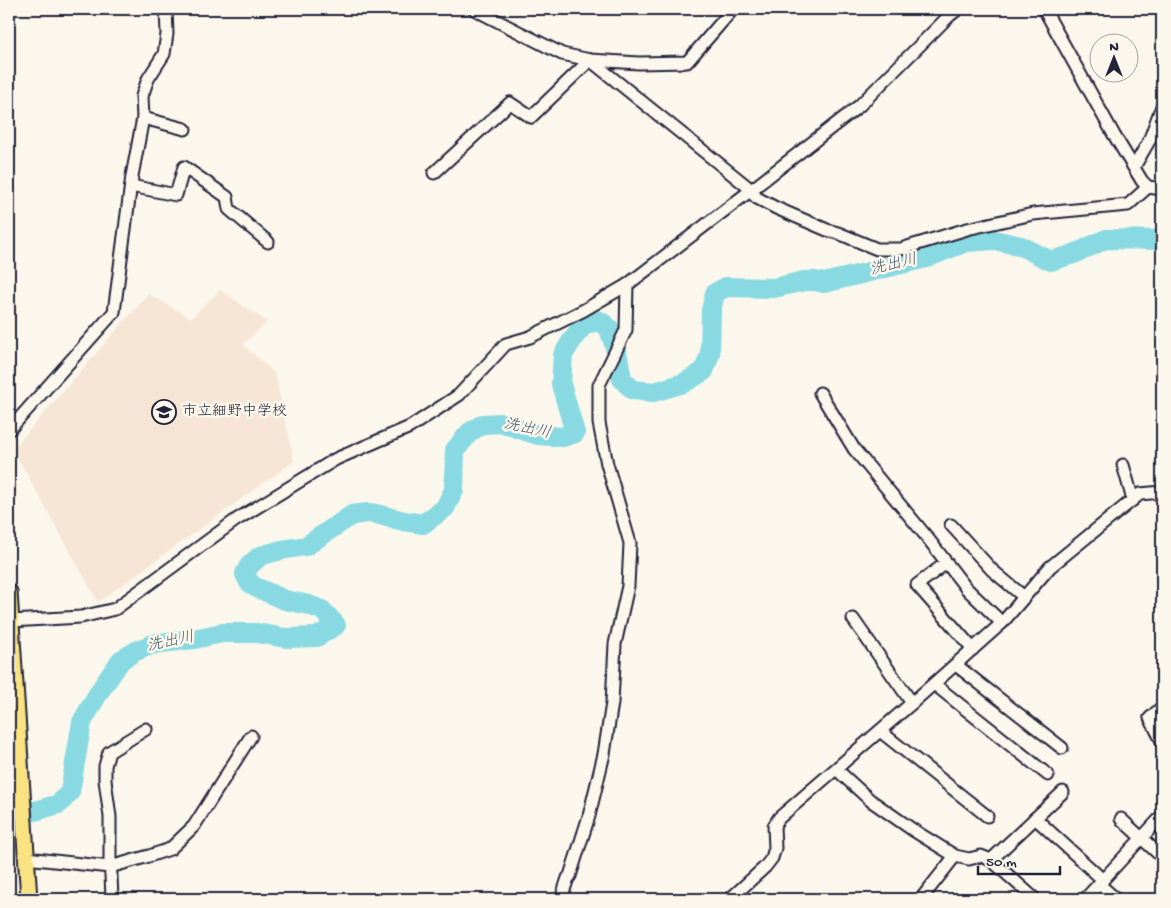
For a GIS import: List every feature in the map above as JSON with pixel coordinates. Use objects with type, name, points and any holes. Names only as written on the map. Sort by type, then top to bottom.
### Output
[{"type":"main road","points":[[9,592],[17,783],[30,899]]},
{"type":"street","points":[[9,430],[114,312],[131,186],[143,118],[142,96],[148,79],[164,54],[167,34],[166,9]]},
{"type":"street","points":[[474,9],[562,54],[590,60],[639,63],[687,62],[733,9]]},
{"type":"street","points":[[11,621],[81,617],[115,609],[236,520],[336,459],[410,427],[459,395],[506,344],[530,337],[628,285],[750,192],[859,106],[958,9]]},
{"type":"street","points":[[1044,9],[1114,135],[1142,181],[1148,187],[1162,189]]},
{"type":"street","points":[[434,172],[510,103],[530,117],[590,60]]},
{"type":"street","points":[[590,60],[748,187],[750,192],[758,198],[827,230],[876,248],[901,248],[967,229],[1033,214],[1128,205],[1148,187]]},
{"type":"street","points":[[1134,167],[1149,141],[1162,106]]},
{"type":"street","points":[[143,118],[185,129]]},
{"type":"street","points":[[131,186],[176,195],[184,167],[227,197],[229,209],[268,242]]},
{"type":"street","points":[[560,899],[570,876],[589,816],[604,754],[612,703],[615,644],[628,586],[630,543],[607,464],[599,423],[599,385],[626,330],[628,285]]},
{"type":"street","points":[[820,393],[854,449],[966,588],[1002,623]]},
{"type":"street","points":[[1123,464],[1133,500]]},
{"type":"street","points":[[730,899],[765,867],[772,858],[775,848],[774,826],[779,818],[1002,623],[1050,567],[1140,494],[1162,492]]},
{"type":"street","points":[[951,525],[992,570],[1024,597]]},
{"type":"street","points":[[946,563],[917,585],[973,649]]},
{"type":"street","points":[[853,619],[912,703]]},
{"type":"street","points":[[956,664],[1062,748]]},
{"type":"street","points":[[934,684],[1048,775]]},
{"type":"street","points":[[1162,707],[1150,718],[1162,741]]},
{"type":"street","points":[[112,899],[110,817],[105,766],[110,752],[146,729]]},
{"type":"street","points":[[880,731],[987,816]]},
{"type":"street","points":[[26,856],[110,868],[170,849],[194,826],[251,736]]},
{"type":"street","points":[[836,769],[870,800],[913,830],[955,856],[969,859],[981,856],[991,860],[1035,899]]},
{"type":"street","points":[[991,860],[1064,792]]},
{"type":"street","points":[[1085,899],[1162,816]]},
{"type":"street","points":[[1035,818],[1116,899]]},
{"type":"street","points":[[1121,819],[1162,857]]},
{"type":"street","points":[[921,899],[955,856]]},
{"type":"shaded area","name":"市立細野中学校","points":[[220,290],[267,322],[243,344],[275,374],[294,461],[98,602],[13,449],[148,294],[191,318]]},
{"type":"waterway","name":"洗出川","points":[[9,814],[35,811],[59,804],[70,792],[82,722],[99,692],[121,660],[136,651],[153,644],[194,639],[222,633],[257,633],[286,638],[317,637],[336,625],[322,610],[285,600],[255,587],[249,582],[245,574],[249,566],[260,556],[306,546],[352,515],[376,514],[423,524],[445,508],[454,490],[455,450],[470,432],[483,424],[501,423],[538,435],[563,437],[575,433],[561,384],[563,355],[585,324],[600,321],[609,328],[618,357],[622,379],[633,390],[654,392],[684,383],[704,371],[710,354],[711,311],[715,293],[726,287],[774,288],[804,281],[824,283],[926,258],[966,242],[994,240],[1021,246],[1051,261],[1074,254],[1106,239],[1162,240]]},
{"type":"place","name":"市立細野中学校","points":[[164,412]]}]
